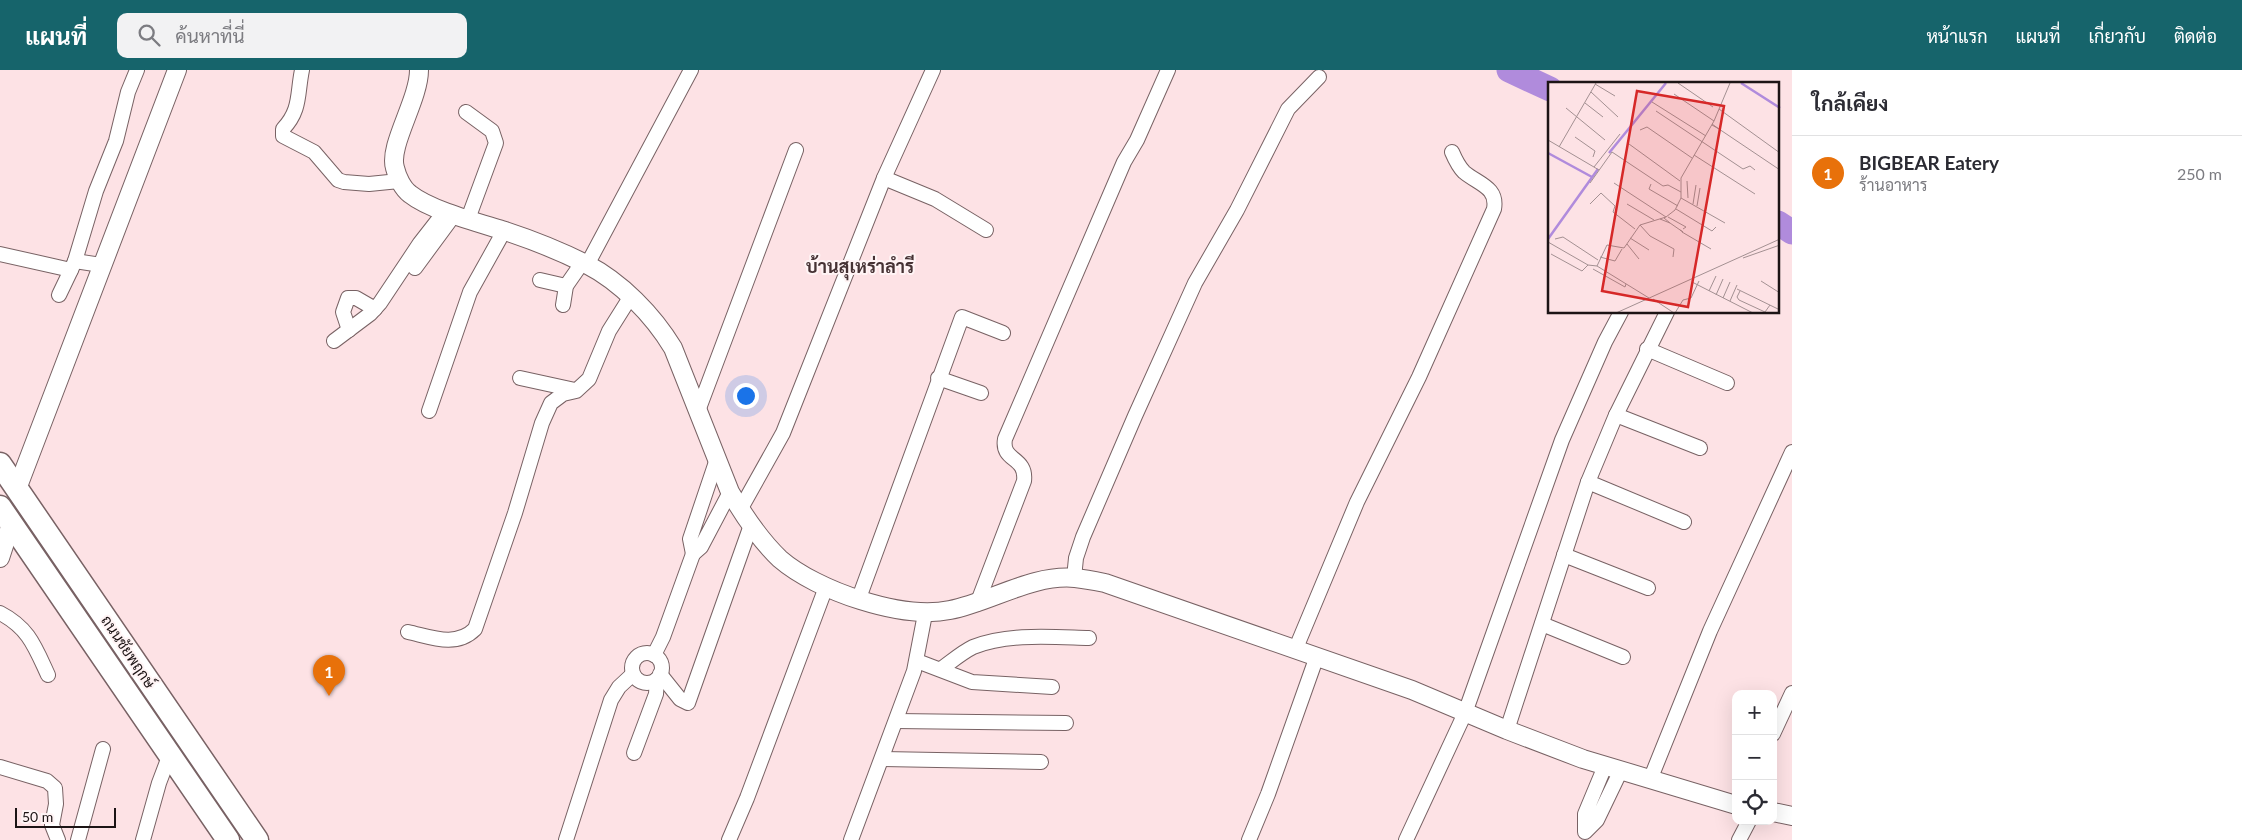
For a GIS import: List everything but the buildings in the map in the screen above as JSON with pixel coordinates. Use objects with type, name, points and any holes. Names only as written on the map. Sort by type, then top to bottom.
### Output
[{"type":"main road","name":"ถนนชัยพฤกษ์","points":[[0,464],[257,840]]},
{"type":"main road","name":"ถนนชัยพฤกษ์","points":[[6,516],[170,754],[223,837]]},
{"type":"street","points":[[59,295],[73,265],[96,191],[116,141],[128,92],[137,70]]},
{"type":"street","points":[[17,489],[101,265],[178,70]]},
{"type":"street","points":[[302,70],[296,111],[283,129],[283,136],[321,157],[338,180],[368,184],[399,181]]},
{"type":"street","points":[[419,70],[418,86],[395,151],[394,166],[399,181],[409,194],[456,215],[504,231],[585,264],[631,296],[662,330],[669,342],[730,492],[740,510],[781,559],[800,573],[826,587],[859,598],[904,612],[926,614],[977,604],[1036,582],[1074,578],[1105,583],[1412,690],[1507,730],[1613,768],[1732,802]]},
{"type":"street","points":[[563,305],[566,286],[585,264],[690,70]]},
{"type":"street","points":[[740,510],[783,433],[884,178],[932,70]]},
{"type":"street","points":[[977,604],[1024,481],[1025,472],[1022,464],[1006,454],[1004,448],[1005,439],[1124,162],[1137,140],[1168,70]]},
{"type":"street","points":[[1074,578],[1076,558],[1083,537],[1135,416],[1196,283],[1237,210],[1288,109],[1319,77]]},
{"type":"street","points":[[414,268],[456,215],[496,143],[492,131],[466,112]]},
{"type":"street","points":[[698,411],[796,150]]},
{"type":"street","points":[[1296,648],[1357,502],[1419,377],[1494,209],[1495,200],[1493,193],[1481,181],[1465,172],[1457,163],[1452,152]]},
{"type":"street","points":[[884,178],[934,199],[986,230]]},
{"type":"street","points":[[334,341],[375,309],[420,242],[456,215]]},
{"type":"street","points":[[429,411],[470,292],[504,231]]},
{"type":"street","points":[[0,254],[73,265],[101,265]]},
{"type":"street","points":[[540,280],[566,286]]},
{"type":"street","points":[[408,632],[438,640],[457,639],[468,636],[475,629],[515,514],[542,423],[551,403],[563,394],[584,385],[594,370],[609,331],[631,296]]},
{"type":"street","points":[[349,330],[343,312],[348,298],[356,298],[375,309]]},
{"type":"street","points":[[1406,840],[1465,713],[1562,440],[1605,342],[1620,314]]},
{"type":"street","points":[[1507,730],[1588,482],[1616,415],[1666,314]]},
{"type":"street","points":[[859,598],[938,378],[962,317],[1003,333]]},
{"type":"street","points":[[1647,349],[1727,383]]},
{"type":"street","points":[[520,378],[576,390]]},
{"type":"street","points":[[938,378],[981,393]]},
{"type":"street","points":[[1616,415],[1700,448]]},
{"type":"street","points":[[1650,780],[1710,631],[1792,452]]},
{"type":"street","points":[[654,655],[663,637],[692,554],[690,539],[717,459]]},
{"type":"street","points":[[1588,482],[1684,522]]},
{"type":"street","points":[[692,554],[701,547],[730,492]]},
{"type":"street","points":[[0,558],[6,516]]},
{"type":"street","points":[[659,677],[680,699],[688,703],[751,525]]},
{"type":"street","points":[[1564,555],[1648,588]]},
{"type":"street","points":[[728,840],[747,798],[826,587]]},
{"type":"street","points":[[0,613],[21,626],[34,645],[48,675]]},
{"type":"street","points":[[851,840],[883,759],[917,661],[926,614]]},
{"type":"street","points":[[1542,624],[1623,657]]},
{"type":"street","points":[[941,669],[966,651],[997,642],[1042,637],[1089,638]]},
{"type":"street","points":[[634,753],[656,694],[659,677],[661,663],[654,655],[645,653],[637,657],[632,665],[634,674],[641,682],[652,682],[659,677]]},
{"type":"street","points":[[1249,840],[1317,656]]},
{"type":"street","points":[[917,661],[972,682],[1052,688]]},
{"type":"street","points":[[566,840],[611,700],[619,687],[634,674]]},
{"type":"street","points":[[1777,726],[1792,694]]},
{"type":"street","points":[[896,721],[1066,723]]},
{"type":"street","points":[[78,840],[103,749]]},
{"type":"street","points":[[143,840],[159,783],[170,754]]},
{"type":"street","points":[[883,759],[1041,762]]},
{"type":"street","points":[[0,766],[47,781],[55,788],[56,804],[52,825],[58,840]]},
{"type":"street","points":[[1583,836],[1585,814],[1613,768]]},
{"type":"street","points":[[1777,813],[1792,816]]},
{"type":"street","points":[[1739,840],[1747,825]]},
{"type":"waterway","points":[[1509,70],[1548,88]]},
{"type":"waterway","points":[[1780,224],[1792,232]]},
{"type":"place","name":"BIGBEAR Eatery","points":[[329,696]]},
{"type":"district","name":"บ้านสุเหร่าลำรี","points":[[860,267]]}]
